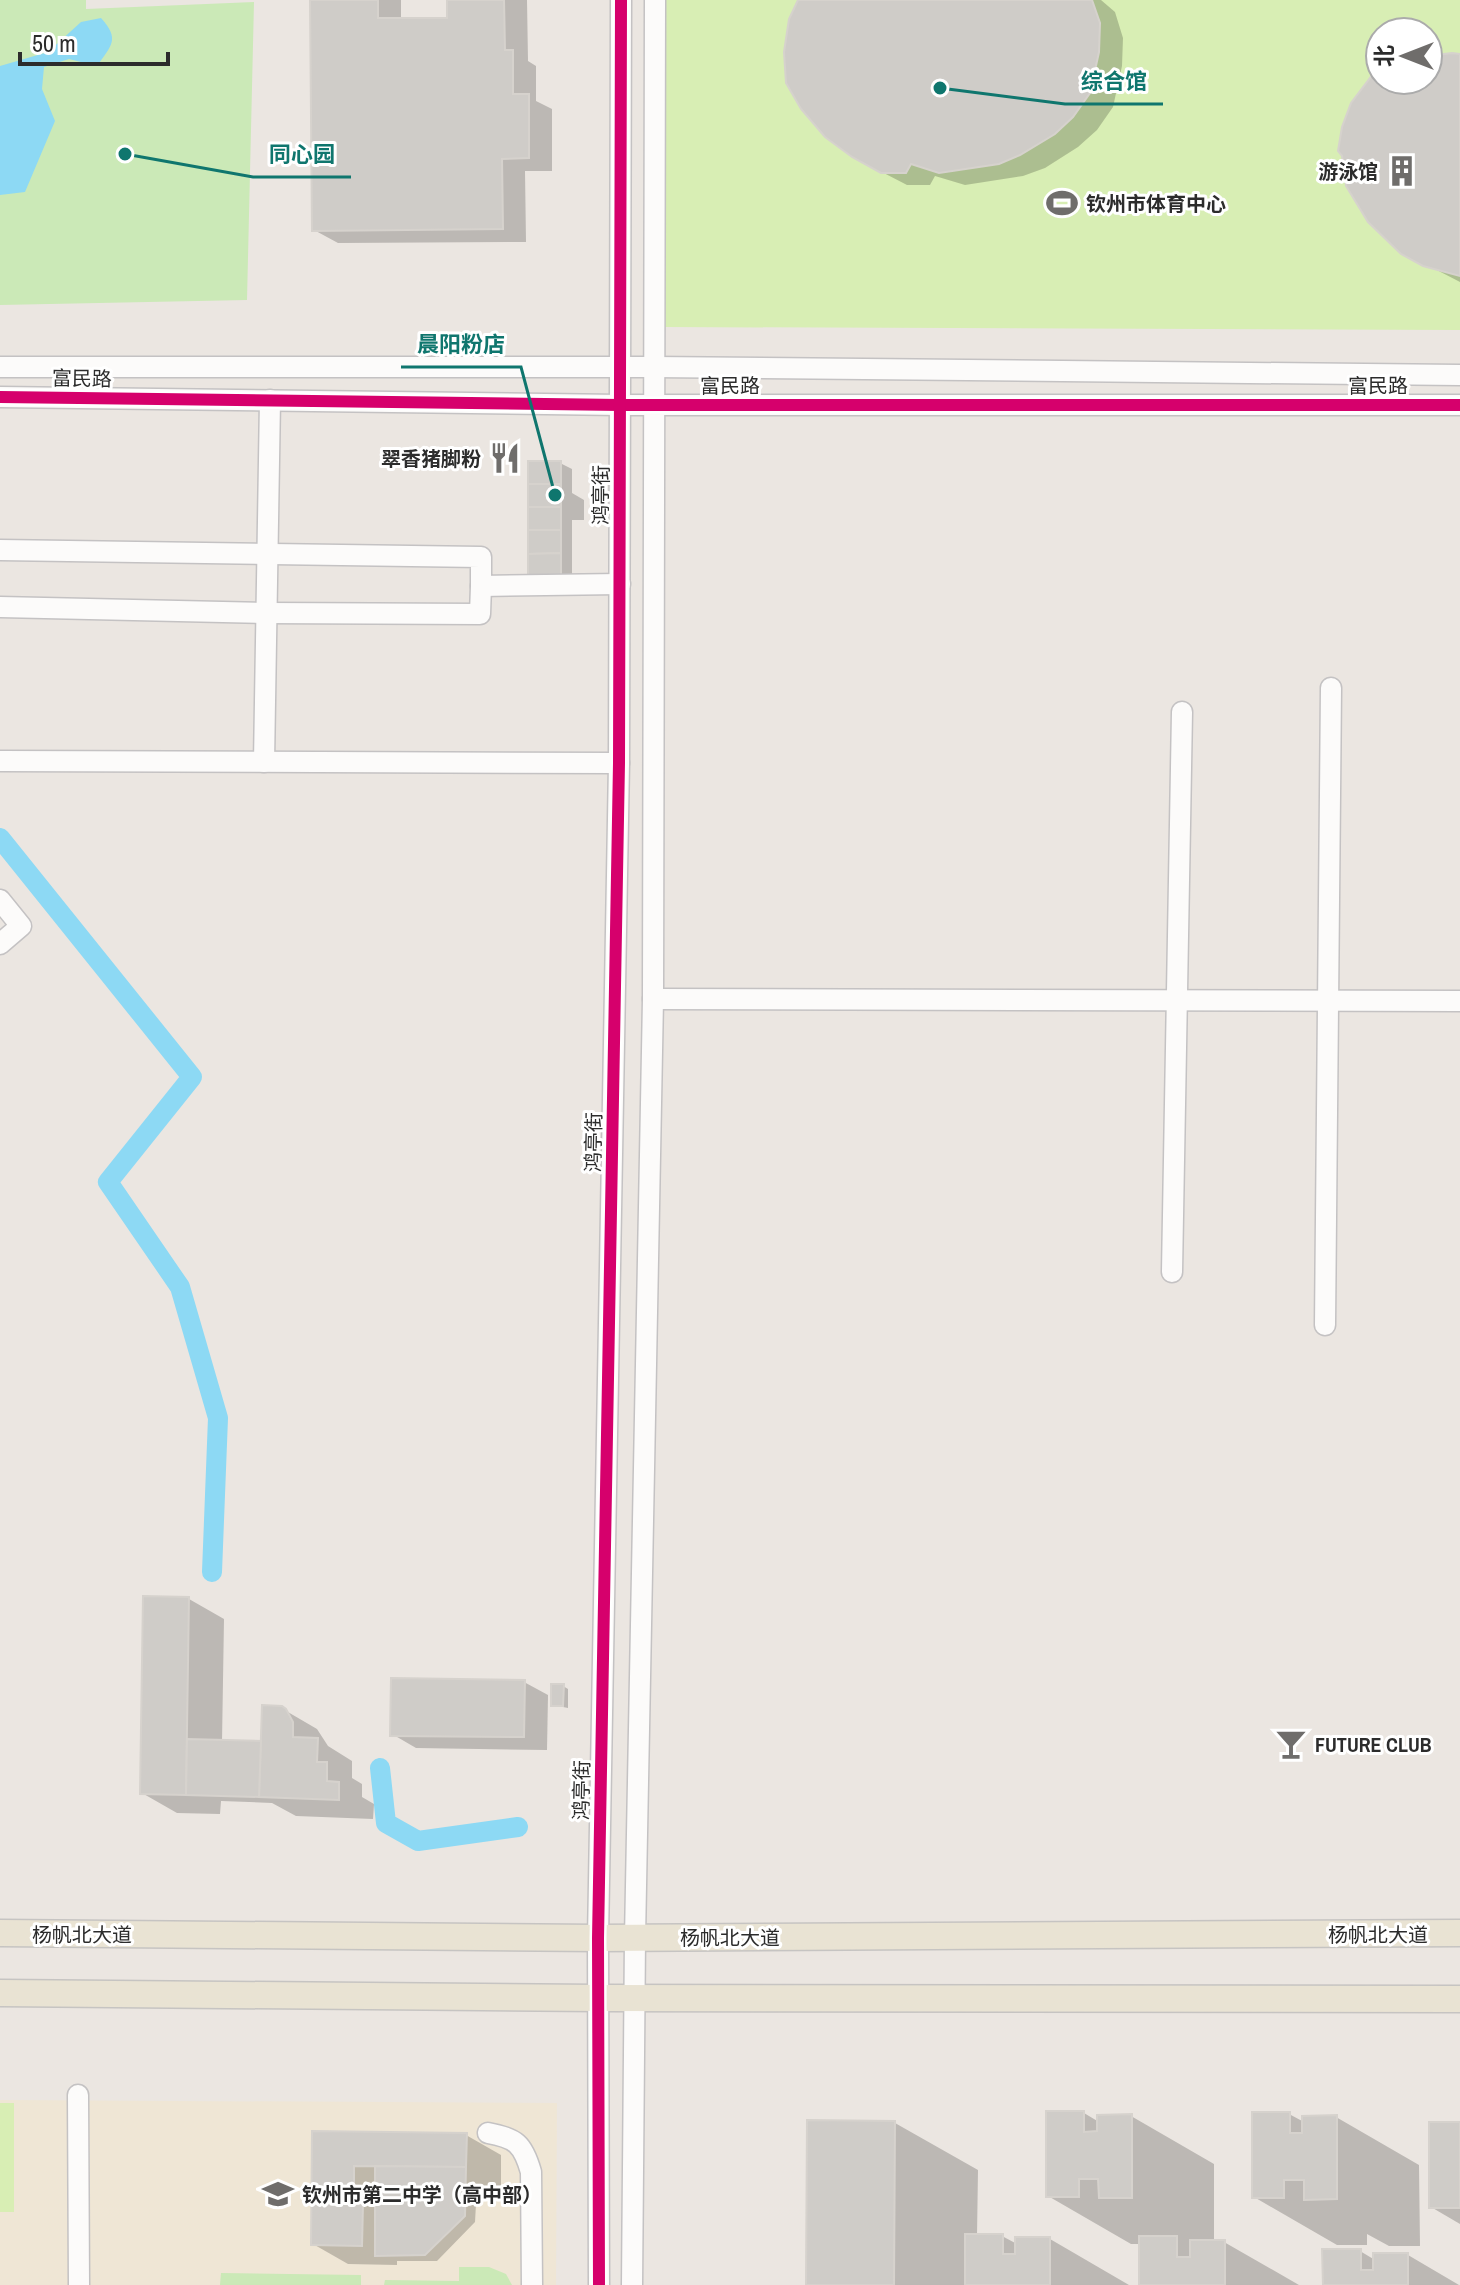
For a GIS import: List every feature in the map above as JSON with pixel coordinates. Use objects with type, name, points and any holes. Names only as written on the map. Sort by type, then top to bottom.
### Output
[{"type":"main road","name":"杨帆北大道","points":[[0,1933],[598,1938],[1460,1933]]},
{"type":"main road","points":[[0,1993],[598,1998],[1460,1999]]},
{"type":"street","name":"鸿亭街","points":[[599,2285],[598,1938],[619,763],[621,0]]},
{"type":"street","points":[[632,2285],[634,1998],[653,999],[655,0]]},
{"type":"street","name":"富民路","points":[[0,367],[653,367],[1460,375]]},
{"type":"street","name":"富民路","points":[[0,397],[620,405],[1460,405]]},
{"type":"street","points":[[264,762],[270,400]]},
{"type":"street","points":[[0,550],[481,557],[480,614],[0,607]]},
{"type":"street","points":[[481,586],[620,584]]},
{"type":"street","points":[[1325,1325],[1331,688]]},
{"type":"street","points":[[1172,1272],[1182,712]]},
{"type":"street","points":[[0,761],[619,763]]},
{"type":"street","points":[[0,900],[21,926],[0,944]]},
{"type":"street","points":[[653,999],[1460,1001]]},
{"type":"street","points":[[78,2095],[79,2285]]},
{"type":"street","points":[[488,2133],[507,2136],[526,2154],[531,2172],[532,2285]]},
{"type":"shaded area","name":"钦州市第二中学（高中部）","points":[[0,2100],[557,2103],[556,2285],[0,2285]]},
{"type":"green space","points":[[0,0],[86,0],[86,9],[254,2],[247,300],[0,305]]},
{"type":"green space","name":"钦州市体育中心","points":[[665,0],[1460,0],[1460,330],[663,327]]},
{"type":"green space","points":[[0,2103],[14,2103],[14,2212],[0,2212]]},
{"type":"green space","points":[[459,2267],[489,2267],[506,2274],[512,2285],[384,2285],[385,2280],[459,2281]]},
{"type":"green space","points":[[221,2273],[361,2275],[361,2285],[220,2285]]},
{"type":"water","points":[[101,18],[110,31],[112,42],[97,66],[69,59],[44,67],[42,89],[55,121],[25,192],[0,195],[0,66],[48,52],[81,22]]},
{"type":"building","points":[[310,0],[378,0],[378,18],[447,18],[447,0],[504,0],[505,50],[513,50],[513,94],[529,94],[529,158],[502,159],[503,229],[312,231]]},
{"type":"building","points":[[798,0],[1092,0],[1100,23],[1099,52],[1090,93],[1073,117],[1055,134],[999,164],[939,173],[911,164],[906,173],[881,173],[825,137],[801,109],[786,83],[784,52],[789,19]]},
{"type":"building","name":"游泳馆","points":[[1444,54],[1460,54],[1460,276],[1423,266],[1401,254],[1368,222],[1346,186],[1342,156],[1338,151],[1342,127],[1351,103],[1364,86],[1364,96],[1444,96]]},
{"type":"building","points":[[528,461],[561,461],[561,484],[528,484]]},
{"type":"building","points":[[528,484],[561,484],[561,507],[528,507]]},
{"type":"building","points":[[528,507],[561,507],[561,530],[528,530]]},
{"type":"building","points":[[528,530],[561,530],[561,553],[528,554]]},
{"type":"building","points":[[561,553],[561,576],[528,577],[528,554]]},
{"type":"building","points":[[143,1596],[189,1597],[186,1795],[140,1794]]},
{"type":"building","points":[[391,1678],[525,1680],[524,1737],[390,1736]]},
{"type":"building","points":[[551,1684],[564,1684],[563,1706],[551,1706]]},
{"type":"building","points":[[262,1705],[286,1709],[293,1722],[293,1737],[318,1738],[317,1762],[327,1762],[327,1781],[339,1782],[339,1800],[259,1797]]},
{"type":"building","points":[[187,1739],[261,1741],[259,1797],[186,1795]]},
{"type":"building","points":[[1046,2111],[1084,2111],[1084,2132],[1097,2131],[1097,2115],[1132,2114],[1132,2198],[1099,2198],[1098,2179],[1079,2179],[1079,2197],[1046,2197]]},
{"type":"building","points":[[1252,2112],[1290,2112],[1290,2133],[1302,2133],[1302,2116],[1337,2115],[1337,2199],[1304,2200],[1304,2180],[1284,2180],[1284,2198],[1252,2198]]},
{"type":"building","points":[[807,2120],[895,2121],[894,2285],[806,2285]]},
{"type":"building","points":[[1429,2122],[1460,2122],[1460,2208],[1429,2208]]},
{"type":"building","points":[[312,2131],[467,2133],[466,2167],[354,2166],[354,2203],[363,2204],[362,2246],[311,2245]]},
{"type":"building","points":[[375,2166],[466,2167],[465,2216],[425,2255],[375,2256]]},
{"type":"building","points":[[965,2234],[1003,2234],[1003,2254],[1015,2254],[1015,2237],[1050,2237],[1050,2285],[965,2285]]},
{"type":"building","points":[[1139,2236],[1177,2236],[1177,2257],[1190,2257],[1190,2240],[1225,2240],[1225,2285],[1139,2285]]},
{"type":"building","points":[[1322,2249],[1361,2249],[1361,2270],[1373,2270],[1373,2253],[1408,2253],[1408,2285],[1323,2285]]},
{"type":"waterway","points":[[0,838],[192,1077],[108,1182],[180,1287],[218,1418],[212,1572]]},
{"type":"waterway","points":[[380,1768],[386,1823],[418,1841],[518,1827]]},
{"type":"cycle path","points":[[599,2285],[598,1938],[619,763],[621,0]]},
{"type":"cycle path","points":[[0,397],[620,405],[1460,405]]},
{"type":"place","name":"综合馆","points":[[940,88]]},
{"type":"place","name":"同心园","points":[[125,154]]},
{"type":"place","name":"游泳馆","points":[[1402,171]]},
{"type":"place","name":"钦州市体育中心","points":[[1062,203]]},
{"type":"place","name":"翠香猪脚粉","points":[[505,458]]},
{"type":"place","name":"晨阳粉店","points":[[555,495]]},
{"type":"place","name":"FUTURE CLUB","points":[[1291,1744]]},
{"type":"place","name":"钦州市第二中学（高中部）","points":[[278,2194]]}]
